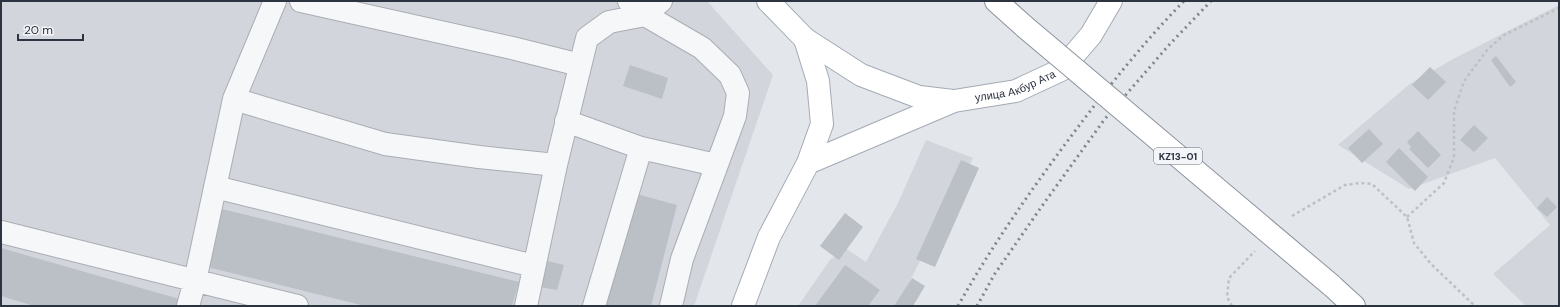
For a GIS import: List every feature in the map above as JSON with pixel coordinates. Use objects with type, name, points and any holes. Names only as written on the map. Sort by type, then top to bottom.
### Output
[{"type":"main road","points":[[768,1],[805,39],[861,75],[919,97],[954,101]]},
{"type":"main road","name":"KZ13-01","points":[[996,1],[1354,306]]},
{"type":"main road","points":[[1016,1],[1024,25]]},
{"type":"main road","name":"улица Акбур Ата","points":[[954,101],[1016,91],[1061,70],[1091,36],[1111,1]]},
{"type":"main road","points":[[743,306],[769,237],[808,163],[822,124],[818,81],[805,39]]},
{"type":"main road","points":[[808,163],[954,101]]},
{"type":"lane","points":[[188,306],[195,281],[234,99],[275,1]]},
{"type":"lane","points":[[301,1],[512,48],[580,66]]},
{"type":"lane","points":[[526,306],[566,121],[587,38],[609,22],[645,6],[702,48],[730,75],[738,93],[735,116],[682,259],[670,306]]},
{"type":"lane","points":[[234,99],[385,144],[479,157],[556,165]]},
{"type":"lane","points":[[566,121],[641,148],[716,165]]},
{"type":"lane","points":[[594,306],[641,148]]},
{"type":"lane","points":[[215,187],[534,266]]},
{"type":"lane","points":[[1,232],[297,306]]},
{"type":"path","points":[[1407,217],[1444,183],[1454,157],[1454,111],[1464,81],[1488,49],[1504,35],[1559,8]]},
{"type":"path","points":[[1292,216],[1345,185],[1360,183],[1372,184],[1407,217],[1414,243],[1431,264],[1475,306]]},
{"type":"path","points":[[1232,306],[1227,297],[1229,278],[1255,251]]},
{"type":"shaded area","points":[[1,1],[707,1],[773,75],[694,306],[1,306]]},
{"type":"shaded area","points":[[1559,5],[1559,306],[1526,306],[1493,274],[1550,225],[1495,158],[1409,189],[1338,145],[1411,83],[1455,58]]},
{"type":"shaded area","points":[[926,140],[973,158],[897,306],[798,306],[830,260],[845,248],[866,262],[898,203]]},
{"type":"building","points":[[1496,56],[1516,82],[1510,87],[1491,60]]},
{"type":"building","points":[[630,65],[668,78],[662,99],[623,86]]},
{"type":"building","points":[[1430,67],[1446,82],[1428,100],[1412,85]]},
{"type":"building","points":[[1474,125],[1488,138],[1474,152],[1460,140]]},
{"type":"building","points":[[1369,129],[1383,144],[1362,163],[1348,148]]},
{"type":"building","points":[[1418,131],[1441,155],[1428,168],[1409,149],[1411,147],[1407,142]]},
{"type":"building","points":[[1399,148],[1428,177],[1415,191],[1386,162]]},
{"type":"building","points":[[961,160],[979,168],[935,267],[916,259]]},
{"type":"building","points":[[633,193],[677,205],[651,306],[603,306]]},
{"type":"building","points":[[1547,197],[1557,207],[1547,217],[1537,208]]},
{"type":"building","points":[[222,209],[519,282],[512,306],[365,306],[207,267]]},
{"type":"building","points":[[845,213],[863,227],[839,260],[820,246]]},
{"type":"building","points":[[1,248],[183,300],[181,306],[34,306],[1,296]]},
{"type":"building","points":[[543,260],[564,265],[557,290],[540,287]]},
{"type":"building","points":[[845,265],[880,290],[868,306],[815,306]]},
{"type":"building","points":[[912,278],[925,286],[913,306],[894,306]]},
{"type":"railway","points":[[958,306],[1011,221],[1069,139],[1124,68],[1184,1]]},
{"type":"railway","points":[[977,306],[994,275],[1104,120],[1169,45],[1211,1]]}]
